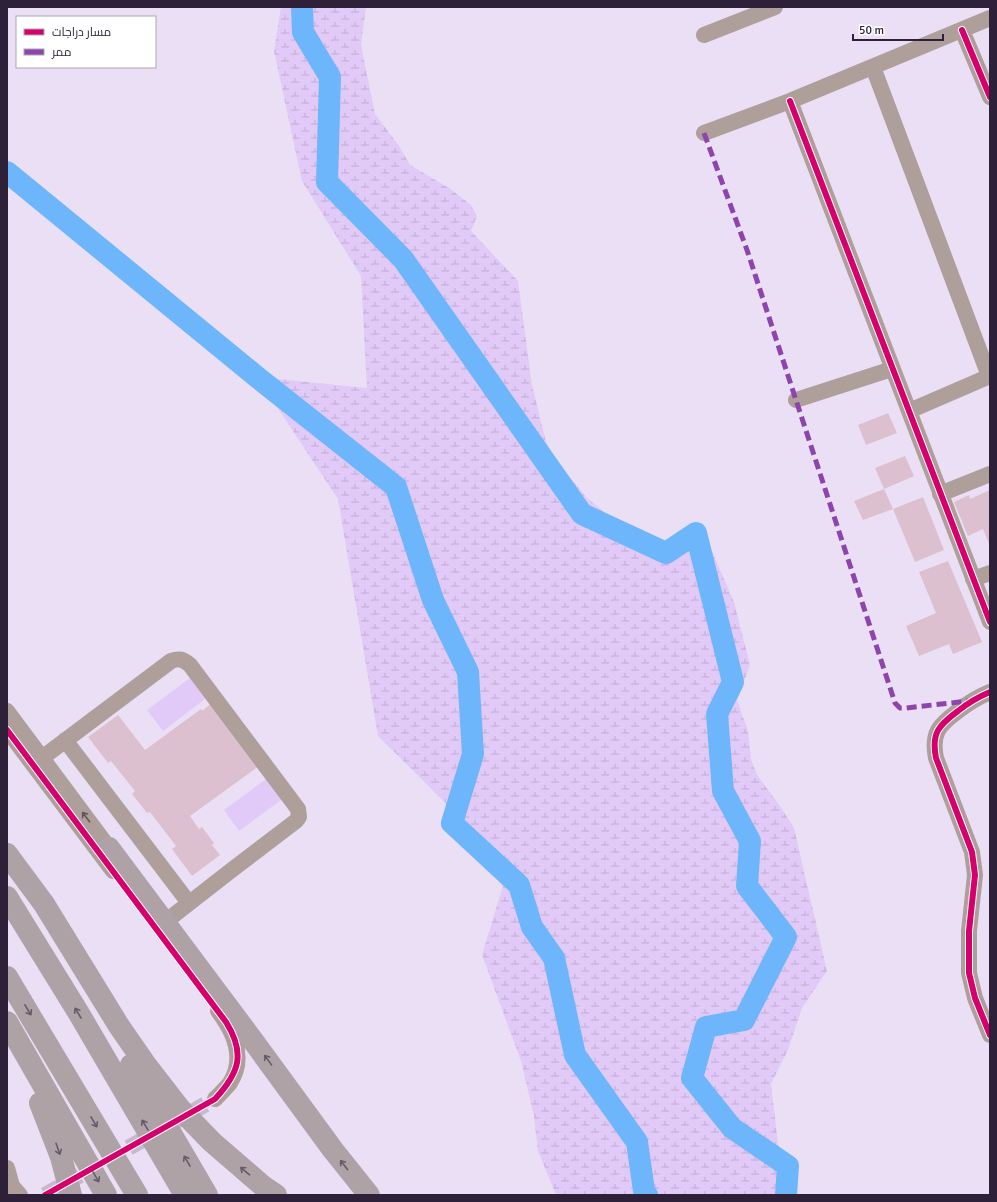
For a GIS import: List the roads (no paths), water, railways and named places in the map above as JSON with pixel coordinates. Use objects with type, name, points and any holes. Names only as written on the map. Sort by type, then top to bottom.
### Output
[{"type":"highway","points":[[109,848],[333,1150],[369,1195]]},
{"type":"highway","points":[[7,854],[44,904],[119,1026],[146,1065],[180,1108],[212,1142],[264,1187],[276,1195]]},
{"type":"highway","points":[[7,859],[73,964],[207,1195]]},
{"type":"highway","points":[[7,897],[78,1012],[185,1195]]},
{"type":"highway","points":[[7,977],[137,1195]]},
{"type":"highway","points":[[7,1022],[106,1195]]},
{"type":"highway","points":[[7,1037],[41,1104],[61,1157],[71,1195]]},
{"type":"street","points":[[704,35],[775,7]]},
{"type":"street","points":[[704,133],[790,101],[990,18]]},
{"type":"street","points":[[962,30],[990,97]]},
{"type":"street","points":[[873,67],[990,376],[908,411]]},
{"type":"street","points":[[790,101],[990,622]]},
{"type":"street","points":[[796,400],[892,369]]},
{"type":"street","points":[[940,494],[990,474]]},
{"type":"street","points":[[973,579],[990,573]]},
{"type":"street","points":[[42,758],[171,661],[178,659],[184,660],[190,665],[298,809],[299,814],[296,821],[165,922]]},
{"type":"street","points":[[990,692],[972,700],[943,722],[937,733],[935,746],[936,758],[972,852],[975,874],[968,931],[969,973],[975,998],[990,1035]]},
{"type":"street","points":[[7,711],[109,848]]},
{"type":"street","points":[[7,730],[232,1030],[238,1055],[237,1065],[229,1083],[215,1099]]},
{"type":"street","points":[[65,740],[189,903]]},
{"type":"street","points":[[7,1168],[12,1186],[20,1195]]},
{"type":"waterway","points":[[302,7],[303,32],[330,77],[327,182],[403,259],[582,514],[666,553],[696,533],[733,682],[717,714],[723,791],[750,841],[747,886],[786,937],[744,1020],[706,1027],[692,1078],[732,1128],[788,1166],[786,1195]]},
{"type":"waterway","points":[[7,172],[257,377],[396,487],[433,600],[468,672],[473,754],[452,823],[519,885],[532,927],[554,958],[575,1055],[637,1142],[644,1191],[647,1195]]},
{"type":"tunnel","points":[[45,1195],[215,1099]]}]
